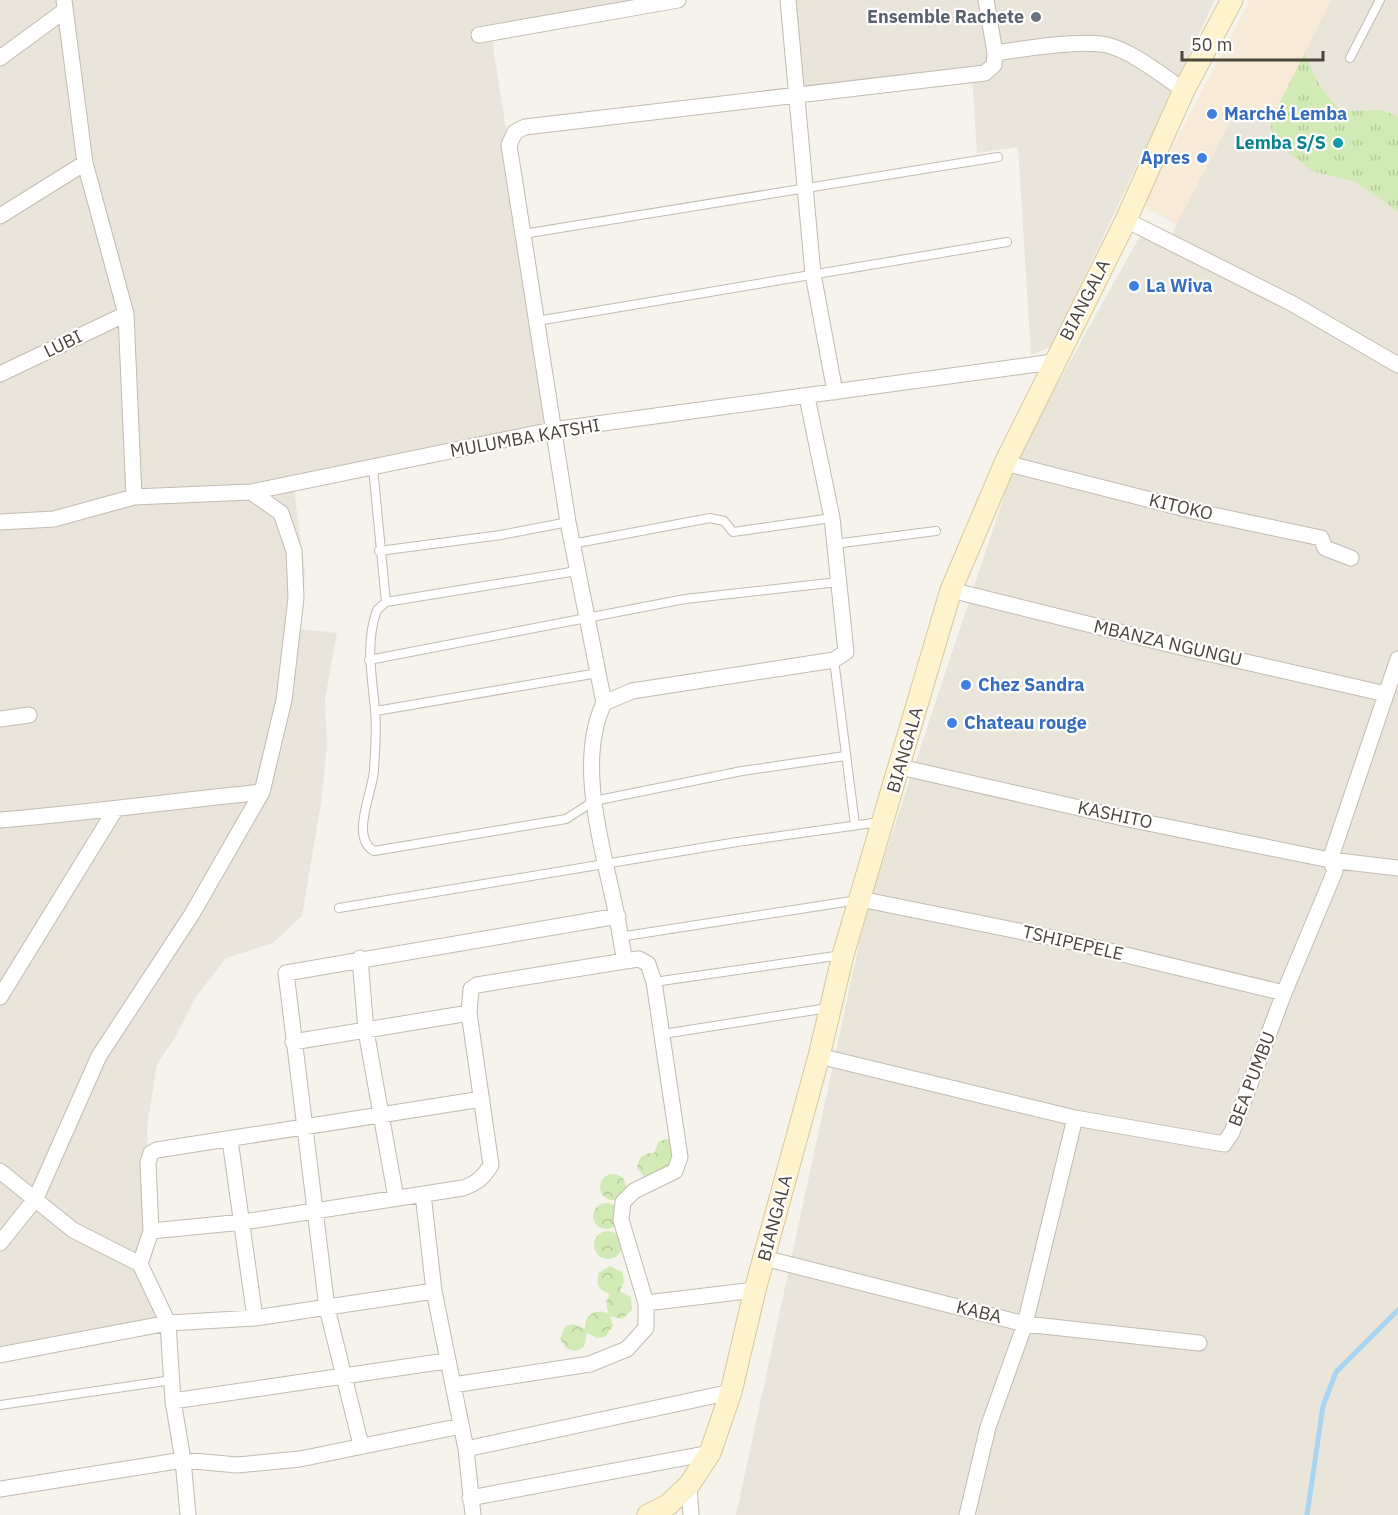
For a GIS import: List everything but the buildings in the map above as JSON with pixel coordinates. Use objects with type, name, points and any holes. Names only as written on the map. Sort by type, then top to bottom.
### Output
[{"type":"street","points":[[479,35],[678,0]]},
{"type":"street","points":[[788,0],[813,274],[835,392]]},
{"type":"street","points":[[625,961],[594,801],[592,739],[595,721],[604,703],[577,572],[552,430],[509,145],[515,132],[525,127],[798,93],[985,73],[994,65],[995,53],[986,0]]},
{"type":"street","name":"BIANGALA","points":[[648,1515],[668,1505],[689,1485],[710,1453],[731,1392],[755,1290],[819,1056],[843,955],[951,590],[1005,463],[1053,362],[1126,220],[1184,90],[1232,0]]},
{"type":"street","points":[[0,58],[64,5]]},
{"type":"street","points":[[64,5],[85,163],[126,314],[134,497]]},
{"type":"street","points":[[995,53],[1047,46],[1105,44],[1119,49],[1184,90]]},
{"type":"street","points":[[0,216],[85,163]]},
{"type":"street","points":[[1126,220],[1293,304],[1398,365]]},
{"type":"street","name":"LUBI","points":[[0,374],[126,314]]},
{"type":"street","name":"MULUMBA KATSHI","points":[[0,522],[54,519],[134,497],[251,492],[552,430],[1053,362]]},
{"type":"street","points":[[604,703],[632,691],[834,660],[846,652],[832,518],[807,397]]},
{"type":"street","name":"KITOKO","points":[[1005,463],[1194,511],[1321,538],[1325,548],[1351,558]]},
{"type":"street","points":[[0,1243],[36,1198],[99,1056],[192,914],[262,792],[284,700],[296,598],[294,551],[281,513],[251,492]]},
{"type":"street","name":"MBANZA NGUNGU","points":[[951,590],[1386,694]]},
{"type":"street","name":"BEA PUMBU","points":[[819,1056],[1075,1118],[1224,1144],[1232,1132],[1284,993],[1335,871],[1330,860],[1398,659]]},
{"type":"street","points":[[0,719],[29,716]]},
{"type":"street","name":"KASHITO","points":[[900,767],[1128,819],[1330,860],[1398,868]]},
{"type":"street","points":[[0,820],[115,810],[173,800],[262,792]]},
{"type":"street","points":[[0,997],[115,810]]},
{"type":"street","name":"TSHIPEPELE","points":[[860,899],[1068,941],[1284,993]]},
{"type":"street","points":[[361,1445],[327,1308],[317,1211],[293,1042],[286,973],[360,958],[618,916]]},
{"type":"street","points":[[360,958],[366,1031],[396,1198]]},
{"type":"street","points":[[151,1232],[243,1222],[463,1188],[484,1177],[491,1165],[469,1013],[470,994],[477,985],[625,961],[639,960],[648,964],[654,982],[663,1034],[681,1157],[675,1171],[634,1191],[623,1202],[621,1220],[646,1303],[646,1328],[627,1349],[590,1364],[453,1385]]},
{"type":"street","points":[[293,1042],[469,1013]]},
{"type":"street","points":[[140,1264],[151,1232],[148,1163],[151,1153],[157,1150],[230,1140],[380,1113],[482,1099]]},
{"type":"street","points":[[967,1515],[988,1427],[1025,1324],[1075,1118]]},
{"type":"street","points":[[230,1140],[255,1318]]},
{"type":"street","points":[[0,1171],[73,1230],[140,1264],[168,1323],[173,1401],[183,1460],[188,1515]]},
{"type":"street","points":[[423,1194],[434,1291],[446,1361],[466,1449],[473,1515]]},
{"type":"street","name":"KABA","points":[[764,1258],[1025,1324],[1199,1343]]},
{"type":"street","points":[[646,1303],[755,1290]]},
{"type":"street","points":[[0,1355],[168,1323],[255,1318],[434,1291]]},
{"type":"street","points":[[173,1401],[446,1361]]},
{"type":"street","points":[[466,1449],[731,1392]]},
{"type":"street","points":[[0,1489],[183,1460],[237,1465],[300,1459],[461,1426]]},
{"type":"street","points":[[470,1498],[710,1453]]},
{"type":"street","points":[[689,1485],[691,1515]]},
{"type":"lane","points":[[1350,58],[1380,0]]},
{"type":"lane","points":[[524,234],[998,157]]},
{"type":"lane","points":[[537,321],[1007,242]]},
{"type":"lane","points":[[373,468],[379,551],[386,603]]},
{"type":"lane","points":[[572,544],[710,518],[724,521],[733,532],[832,518]]},
{"type":"lane","points":[[379,551],[568,522]]},
{"type":"lane","points":[[834,544],[936,531]]},
{"type":"lane","points":[[577,572],[386,603],[377,610],[369,660],[376,711],[374,782],[365,805],[364,830],[365,844],[374,851],[566,819],[594,801],[742,771],[845,756]]},
{"type":"lane","points":[[369,660],[588,620],[685,599],[838,582]]},
{"type":"lane","points":[[834,660],[855,825]]},
{"type":"lane","points":[[376,711],[598,673]]},
{"type":"lane","points":[[339,908],[737,842],[884,821]]},
{"type":"lane","points":[[619,938],[860,899]]},
{"type":"lane","points":[[654,982],[843,955]]},
{"type":"lane","points":[[663,1034],[831,1007]]},
{"type":"lane","points":[[0,1405],[172,1380]]},
{"type":"shaded area","points":[[0,0],[678,0],[491,33],[554,438],[294,490],[305,572],[301,629],[337,633],[325,699],[327,746],[321,803],[302,916],[273,943],[226,958],[196,997],[174,1039],[157,1064],[147,1127],[151,1231],[140,1264],[168,1323],[0,1355]]},
{"type":"shaded area","points":[[788,0],[1215,0],[1051,347],[1031,355],[1018,147],[977,153],[972,75],[798,93]]},
{"type":"shaded area","name":"Marché Lemba","points":[[1250,0],[1331,0],[1270,122],[1238,106],[1176,225],[1142,205]]},
{"type":"shaded area","points":[[1331,0],[1398,0],[1398,1515],[736,1515],[866,912],[1017,457],[1141,234],[1166,248],[1238,106],[1270,121]]},
{"type":"green space","points":[[1305,53],[1319,84],[1341,111],[1383,110],[1398,117],[1398,212],[1356,182],[1312,171],[1274,141],[1270,122]]},
{"type":"green space","points":[[668,1139],[676,1141],[670,1166],[665,1166],[664,1172],[645,1178],[637,1168],[640,1159],[644,1155],[654,1153],[659,1141]]},
{"type":"green space","points":[[613,1174],[622,1178],[626,1187],[622,1196],[613,1200],[604,1196],[600,1187],[604,1178]]},
{"type":"green space","points":[[606,1203],[615,1207],[619,1216],[615,1225],[606,1229],[597,1225],[593,1216],[597,1207]]},
{"type":"green space","points":[[608,1231],[618,1235],[622,1245],[618,1255],[608,1259],[598,1255],[594,1245],[598,1235]]},
{"type":"green space","points":[[610,1266],[622,1272],[624,1281],[620,1291],[631,1297],[632,1310],[622,1319],[610,1316],[613,1326],[605,1337],[597,1338],[587,1333],[584,1347],[576,1351],[567,1349],[560,1339],[565,1326],[574,1324],[585,1329],[588,1316],[599,1311],[608,1313],[606,1302],[610,1294],[601,1289],[597,1280],[599,1273]]},
{"type":"waterway","points":[[1307,1515],[1323,1406],[1336,1372],[1398,1310]]},
{"type":"place","name":"Ensemble Rachete","points":[[1036,17]]},
{"type":"place","name":"Marché Lemba","points":[[1212,114]]},
{"type":"place","name":"Lemba S/S","points":[[1338,143]]},
{"type":"place","name":"Apres","points":[[1202,158]]},
{"type":"place","name":"La Wiva","points":[[1134,286]]},
{"type":"place","name":"Chez Sandra","points":[[966,685]]},
{"type":"place","name":"Chateau rouge","points":[[952,723]]}]
